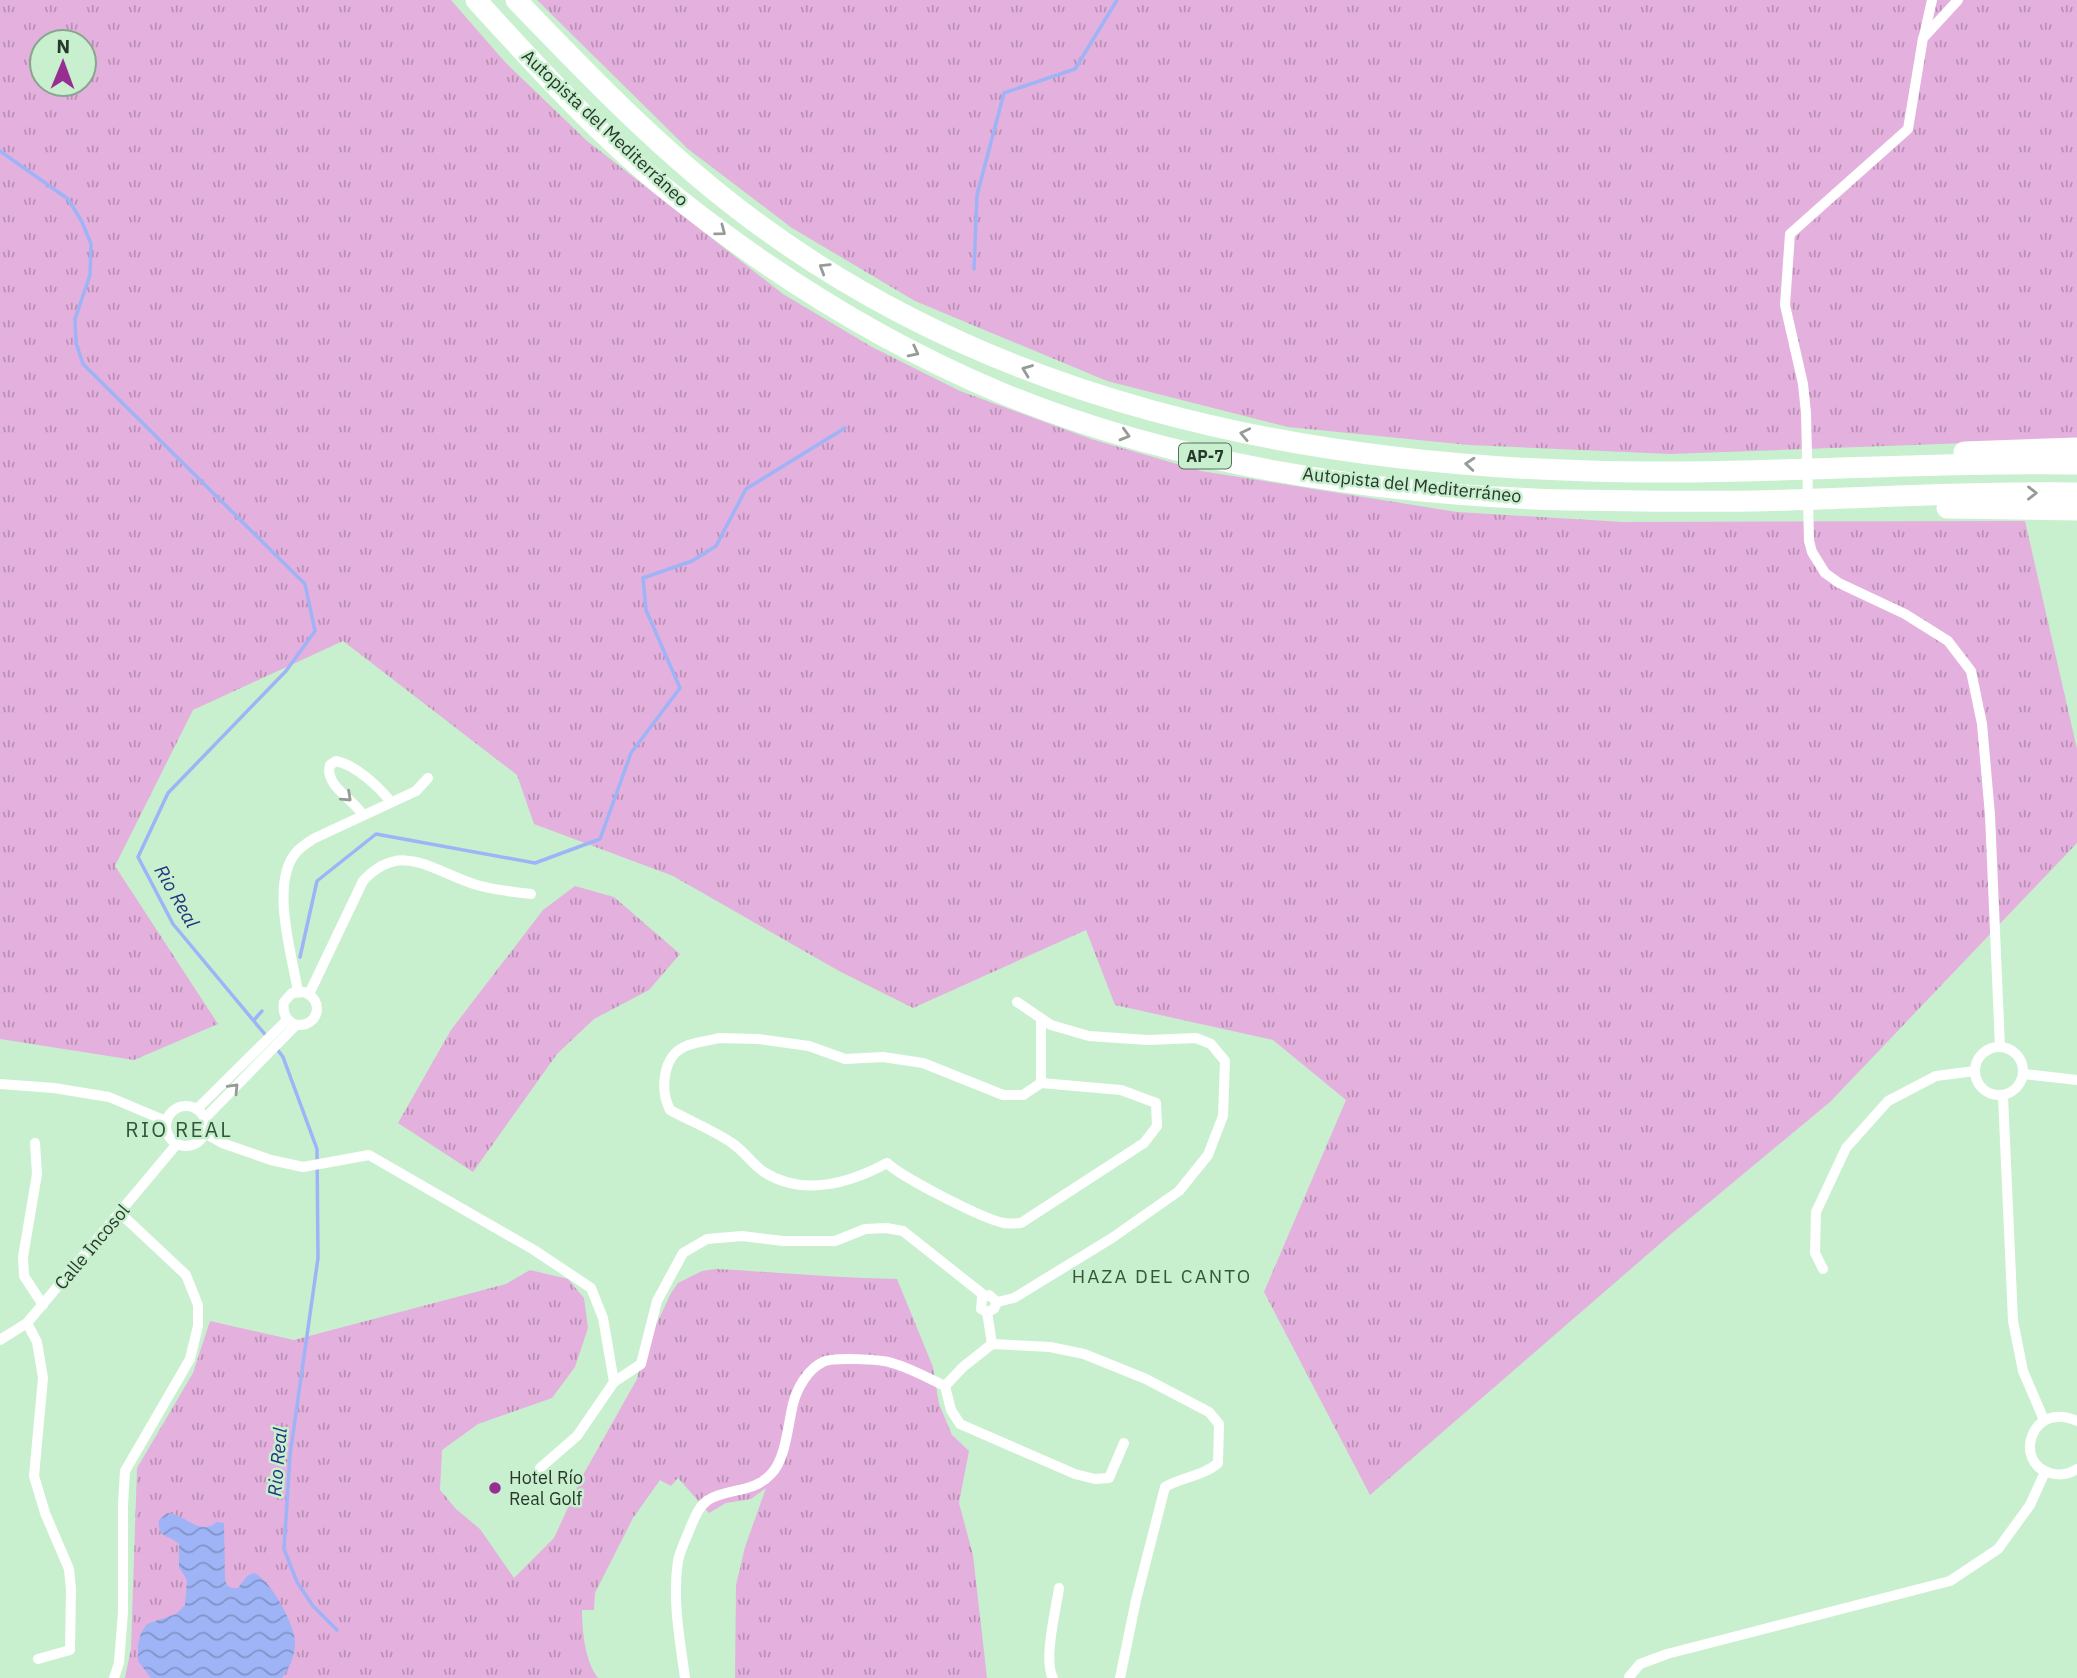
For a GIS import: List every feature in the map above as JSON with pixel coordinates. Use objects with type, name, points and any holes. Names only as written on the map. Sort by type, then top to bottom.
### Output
[{"type":"highway","name":"Autopista del Mediterráneo","points":[[476,0],[594,122],[673,195],[750,254],[830,306],[947,368],[1058,414],[1237,463],[1347,482],[1461,494],[1561,500],[1751,501],[2077,494]]},
{"type":"highway","name":"Autopista del Mediterráneo","points":[[516,0],[642,128],[753,220],[848,283],[907,316],[968,345],[1107,399],[1219,428],[1297,443],[1370,454],[1499,466],[1588,471],[1685,472],[2077,464]]},
{"type":"highway","points":[[1499,466],[1573,462],[1829,460],[2077,447]]},
{"type":"highway","points":[[1561,500],[1607,509],[2077,510]]},
{"type":"street","points":[[1932,0],[1908,129],[1790,233],[1785,305],[1803,384],[1812,552],[1825,573],[1839,583],[1905,614],[1948,641],[1971,671],[1982,724],[1990,815],[2000,1047]]},
{"type":"street","points":[[1923,38],[1958,0]]},
{"type":"street","points":[[363,815],[330,780],[327,773],[330,765],[336,761],[345,763],[384,792],[391,802]]},
{"type":"street","points":[[303,993],[283,895],[285,874],[292,857],[301,847],[415,792],[428,778]]},
{"type":"street","points":[[303,993],[363,881],[373,870],[387,862],[412,859],[479,886],[531,894]]},
{"type":"street","points":[[201,1113],[258,1055],[274,1032],[291,1022],[308,1024],[316,1015],[317,1004],[303,993],[292,993],[284,1002],[284,1014],[291,1022]]},
{"type":"street","points":[[997,1303],[1014,1298],[1179,1191],[1208,1155],[1223,1116],[1225,1061],[1211,1044],[1196,1038],[1148,1040],[1089,1036],[1051,1025],[1017,1002]]},
{"type":"street","points":[[1041,1019],[1041,1083]]},
{"type":"street","points":[[258,1055],[284,1038],[291,1022]]},
{"type":"street","points":[[719,1038],[758,1039],[809,1046],[845,1059],[883,1057],[923,1063],[964,1077],[1003,1096],[1023,1095],[1041,1083],[1121,1090],[1156,1102],[1157,1126],[1144,1143],[1021,1223],[1003,1223],[898,1173],[887,1163],[863,1176],[830,1184],[791,1186],[763,1172],[733,1144],[670,1110],[665,1100],[665,1077],[670,1059],[684,1047],[719,1038]]},
{"type":"street","points":[[2000,1047],[2010,1049],[2018,1055],[2024,1074],[2017,1088],[2003,1096],[1992,1095],[1983,1090],[1975,1071],[1983,1054],[2000,1047]]},
{"type":"street","points":[[1823,1269],[1815,1253],[1816,1212],[1846,1148],[1888,1101],[1937,1076],[1975,1071]]},
{"type":"street","points":[[2024,1074],[2077,1080]]},
{"type":"street","points":[[0,1084],[54,1088],[109,1097],[166,1121]]},
{"type":"street","points":[[2003,1096],[2013,1321],[2023,1371],[2044,1420]]},
{"type":"street","points":[[201,1113],[182,1106],[169,1114],[166,1130],[169,1139],[176,1145],[187,1147],[199,1143],[206,1134]]},
{"type":"street","points":[[201,1113],[206,1134],[222,1143],[271,1160],[303,1167],[369,1155],[534,1250],[591,1288],[603,1318],[614,1382]]},
{"type":"street","points":[[35,1143],[36,1185],[23,1257],[24,1276],[43,1305]]},
{"type":"street","name":"Calle Incosol","points":[[0,1340],[27,1323],[176,1145]]},
{"type":"street","points":[[114,1678],[119,1663],[123,1612],[125,1471],[190,1359],[198,1326],[198,1305],[186,1275],[120,1213]]},
{"type":"street","points":[[540,1468],[577,1436],[614,1382],[641,1364],[657,1301],[683,1253],[707,1238],[742,1236],[783,1241],[835,1241],[865,1229],[886,1227],[903,1231],[985,1296],[992,1296],[997,1303]]},
{"type":"street","points":[[985,1296],[980,1305],[988,1312],[992,1344]]},
{"type":"street","points":[[988,1312],[994,1310],[997,1303]]},
{"type":"street","points":[[27,1323],[37,1342],[43,1378],[34,1476],[44,1513],[69,1569],[71,1590],[70,1650],[37,1659]]},
{"type":"street","points":[[946,1386],[963,1367],[992,1344],[1050,1347],[1084,1354],[1146,1379],[1209,1412],[1219,1424],[1218,1463],[1210,1470],[1177,1479],[1165,1487],[1136,1600],[1120,1678]]},
{"type":"street","points":[[685,1678],[676,1609],[678,1561],[696,1514],[706,1501],[744,1491],[761,1483],[773,1473],[785,1443],[793,1402],[810,1372],[825,1361],[868,1359],[891,1362],[946,1386]]},
{"type":"street","points":[[946,1386],[951,1410],[960,1424],[1075,1474],[1096,1479],[1109,1478],[1124,1443]]},
{"type":"street","points":[[2076,1418],[2060,1415],[2044,1420],[2034,1430],[2030,1445],[2031,1455],[2045,1472],[2059,1475],[2075,1471],[2077,1484]]},
{"type":"street","points":[[1629,1677],[1640,1664],[1667,1654],[1950,1581],[1998,1549],[2030,1505],[2045,1472]]},
{"type":"street","points":[[1053,1678],[1049,1657],[1059,1588]]},
{"type":"green space","points":[[0,0],[451,0],[505,62],[586,140],[783,294],[872,347],[960,391],[1091,439],[1201,471],[1457,512],[1623,522],[2025,521],[2077,749],[2077,843],[1830,1102],[1670,1235],[1370,1495],[1264,1292],[1346,1100],[1273,1040],[1115,1005],[1086,930],[913,1008],[839,971],[673,876],[534,824],[517,775],[343,641],[193,710],[115,866],[218,1024],[134,1060],[0,1039]]},
{"type":"green space","points":[[537,0],[2077,0],[2077,439],[1670,454],[1469,445],[1288,427],[1107,381],[915,301],[792,228],[688,149]]},
{"type":"green space","points":[[575,886],[614,897],[680,954],[649,990],[594,1019],[557,1054],[473,1172],[398,1123],[451,1030],[543,910]]},
{"type":"green space","points":[[716,1269],[897,1279],[933,1367],[939,1404],[952,1435],[969,1451],[959,1503],[973,1555],[987,1678],[735,1678],[736,1585],[745,1547],[766,1488],[751,1499],[726,1503],[709,1513],[678,1478],[671,1486],[660,1480],[633,1518],[595,1593],[594,1610],[582,1610],[587,1655],[598,1678],[125,1678],[131,1648],[137,1468],[193,1373],[210,1321],[294,1340],[506,1284],[530,1270],[568,1279],[584,1298],[588,1328],[575,1367],[552,1398],[478,1424],[442,1450],[440,1490],[456,1509],[480,1529],[514,1578],[554,1538],[583,1475],[637,1379],[644,1351],[671,1293],[678,1283],[702,1271]]},
{"type":"water","points":[[167,1513],[198,1526],[224,1523],[226,1584],[231,1588],[238,1588],[247,1576],[254,1573],[267,1584],[281,1603],[295,1642],[292,1661],[282,1678],[151,1678],[138,1661],[138,1645],[147,1624],[176,1614],[185,1605],[187,1580],[179,1567],[179,1544],[162,1533],[159,1526],[159,1520]]},
{"type":"waterway","points":[[974,269],[977,195],[1004,93],[1075,69],[1117,0]]},
{"type":"waterway","name":"Rio Real","points":[[0,151],[68,199],[91,244],[90,275],[75,319],[76,343],[83,364],[305,584],[315,631],[286,671],[168,793],[138,857],[173,924],[268,1038]]},
{"type":"waterway","points":[[300,957],[317,881],[376,834],[535,863],[600,839],[631,753],[680,688],[646,610],[643,578],[692,561],[716,546],[746,489],[845,428]]},
{"type":"waterway","points":[[254,1020],[262,1011]]},
{"type":"waterway","name":"Rio Real","points":[[277,1049],[283,1057],[317,1149],[318,1258],[290,1455],[284,1549],[297,1582],[313,1606],[337,1630]]},
{"type":"place","name":"Hotel Río Real Golf","points":[[495,1488]]},
{"type":"district","name":"RIO REAL","points":[[179,1130]]},
{"type":"district","name":"HAZA DEL CANTO","points":[[1162,1276]]}]
